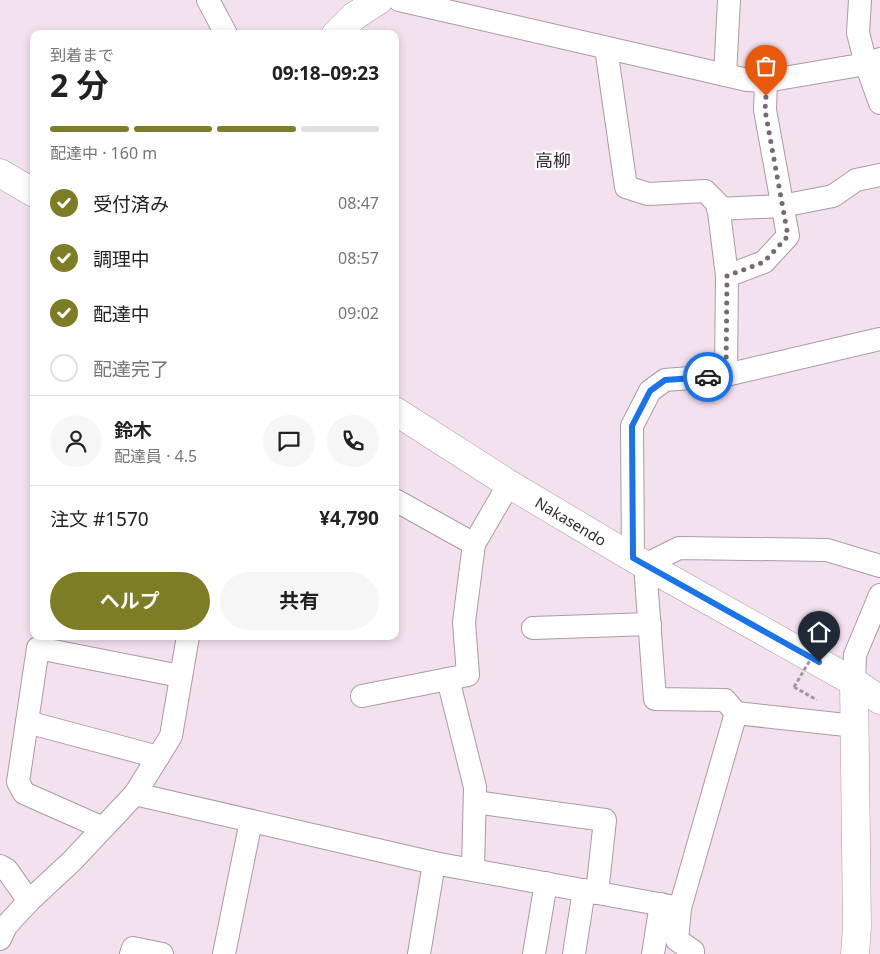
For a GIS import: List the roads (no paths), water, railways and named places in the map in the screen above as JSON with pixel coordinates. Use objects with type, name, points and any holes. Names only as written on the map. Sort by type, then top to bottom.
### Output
[{"type":"main road","points":[[340,30],[353,18],[379,0]]},
{"type":"main road","points":[[0,173],[30,191]]},
{"type":"main road","name":"Nakasendo","points":[[399,414],[509,484],[639,561],[854,682],[880,700]]},
{"type":"main road","points":[[854,682],[857,927],[855,954]]},
{"type":"street","points":[[208,0],[224,30]]},
{"type":"street","points":[[398,0],[747,80],[766,82],[873,62]]},
{"type":"street","points":[[725,75],[730,0]]},
{"type":"street","points":[[860,0],[858,33],[873,62],[880,103]]},
{"type":"street","points":[[606,48],[626,187],[648,194],[705,192],[718,204],[727,276],[726,375]]},
{"type":"street","points":[[727,276],[764,262],[788,236],[765,110],[766,82]]},
{"type":"street","points":[[718,209],[782,206],[833,196],[856,180],[880,175]]},
{"type":"street","points":[[855,726],[736,714],[725,700],[655,699],[650,624],[639,561],[632,426],[650,391],[665,380],[726,375],[880,339]]},
{"type":"street","points":[[362,696],[468,675],[464,622],[474,544],[509,484]]},
{"type":"street","points":[[399,502],[474,544]]},
{"type":"street","points":[[639,561],[679,548],[827,550],[880,566]]},
{"type":"street","points":[[854,682],[855,655],[880,595]]},
{"type":"street","points":[[533,628],[650,624]]},
{"type":"street","points":[[0,939],[6,926],[72,861],[134,794],[158,757],[171,736],[187,640]]},
{"type":"street","points":[[103,828],[24,793],[18,782],[38,648],[180,676]]},
{"type":"street","points":[[448,679],[475,787],[473,870]]},
{"type":"street","points":[[653,954],[736,714]]},
{"type":"street","points":[[27,722],[158,757]]},
{"type":"street","points":[[134,794],[434,863],[671,906]]},
{"type":"street","points":[[475,802],[604,820],[591,892],[574,954]]},
{"type":"street","points":[[224,954],[251,821]]},
{"type":"street","points":[[419,954],[434,863]]},
{"type":"street","points":[[0,866],[7,870],[30,901]]},
{"type":"street","points":[[534,954],[546,883]]},
{"type":"street","points":[[671,906],[676,940],[694,952],[693,954]]},
{"type":"street","points":[[131,954],[132,948],[162,954]]},
{"type":"district","name":"高柳","points":[[553,160]]}]
